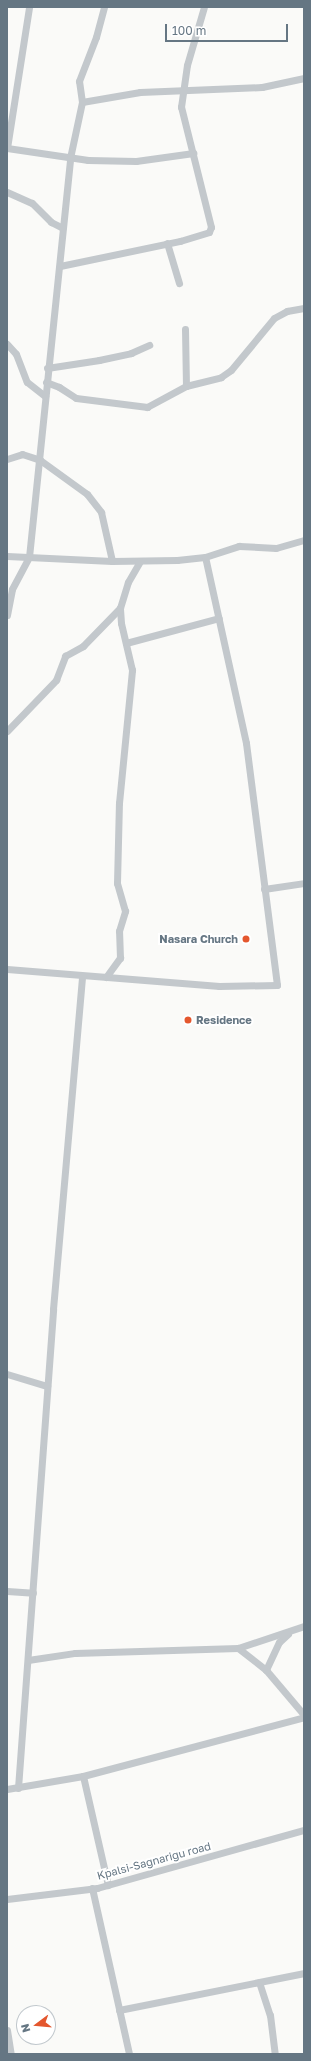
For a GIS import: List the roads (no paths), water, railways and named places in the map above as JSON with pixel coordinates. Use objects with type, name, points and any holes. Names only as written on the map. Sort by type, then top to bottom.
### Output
[{"type":"street","points":[[29,7],[7,148],[70,158],[136,161],[193,153]]},
{"type":"street","points":[[7,615],[12,589],[29,557],[40,460],[44,396],[60,266],[70,158],[82,102],[79,81],[96,37],[104,7]]},
{"type":"street","points":[[60,266],[167,244],[206,234],[211,227],[181,107],[187,65],[204,7]]},
{"type":"street","points":[[82,102],[140,92],[183,88],[262,87],[304,78]]},
{"type":"street","points":[[7,192],[32,203],[51,222],[63,228]]},
{"type":"street","points":[[167,244],[179,283]]},
{"type":"street","points":[[46,382],[62,388],[76,398],[147,407],[186,386],[221,377],[232,370],[274,318],[287,311],[304,308]]},
{"type":"street","points":[[185,330],[186,386]]},
{"type":"street","points":[[7,344],[16,354],[27,382],[44,396]]},
{"type":"street","points":[[47,368],[99,360],[131,353],[148,346]]},
{"type":"street","points":[[7,459],[22,454],[40,460],[87,494],[99,508],[112,561]]},
{"type":"street","points":[[7,556],[140,561],[205,557],[239,546],[276,548],[304,540]]},
{"type":"street","points":[[7,969],[82,976],[227,986],[277,985],[246,743],[205,557]]},
{"type":"street","points":[[106,977],[120,958],[119,931],[125,911],[117,883],[119,803],[132,670],[120,608],[128,582],[140,561]]},
{"type":"street","points":[[7,731],[56,680],[65,656],[83,646],[120,608]]},
{"type":"street","points":[[126,644],[219,618]]},
{"type":"street","points":[[264,889],[304,882]]},
{"type":"street","points":[[18,1788],[47,1386],[82,976]]},
{"type":"street","points":[[7,1374],[47,1386]]},
{"type":"street","points":[[7,1591],[33,1593]]},
{"type":"street","points":[[28,1660],[75,1653],[238,1648],[304,1626]]},
{"type":"street","points":[[266,1670],[279,1642],[293,1630]]},
{"type":"street","points":[[7,1789],[83,1776],[304,1716],[266,1670],[238,1648]]},
{"type":"street","points":[[83,1776],[108,1885]]},
{"type":"street","name":"Kpalsi-Sagnarigu road","points":[[7,1899],[108,1885],[304,1830]]},
{"type":"street","points":[[92,1888],[129,2054]]},
{"type":"street","points":[[119,2010],[304,1974]]},
{"type":"street","points":[[260,1982],[270,2016],[275,2054]]},
{"type":"street","points":[[7,2030],[11,2054]]},
{"type":"place","name":"Nasara Church","points":[[246,939]]},
{"type":"place","name":"Residence","points":[[188,1020]]}]
